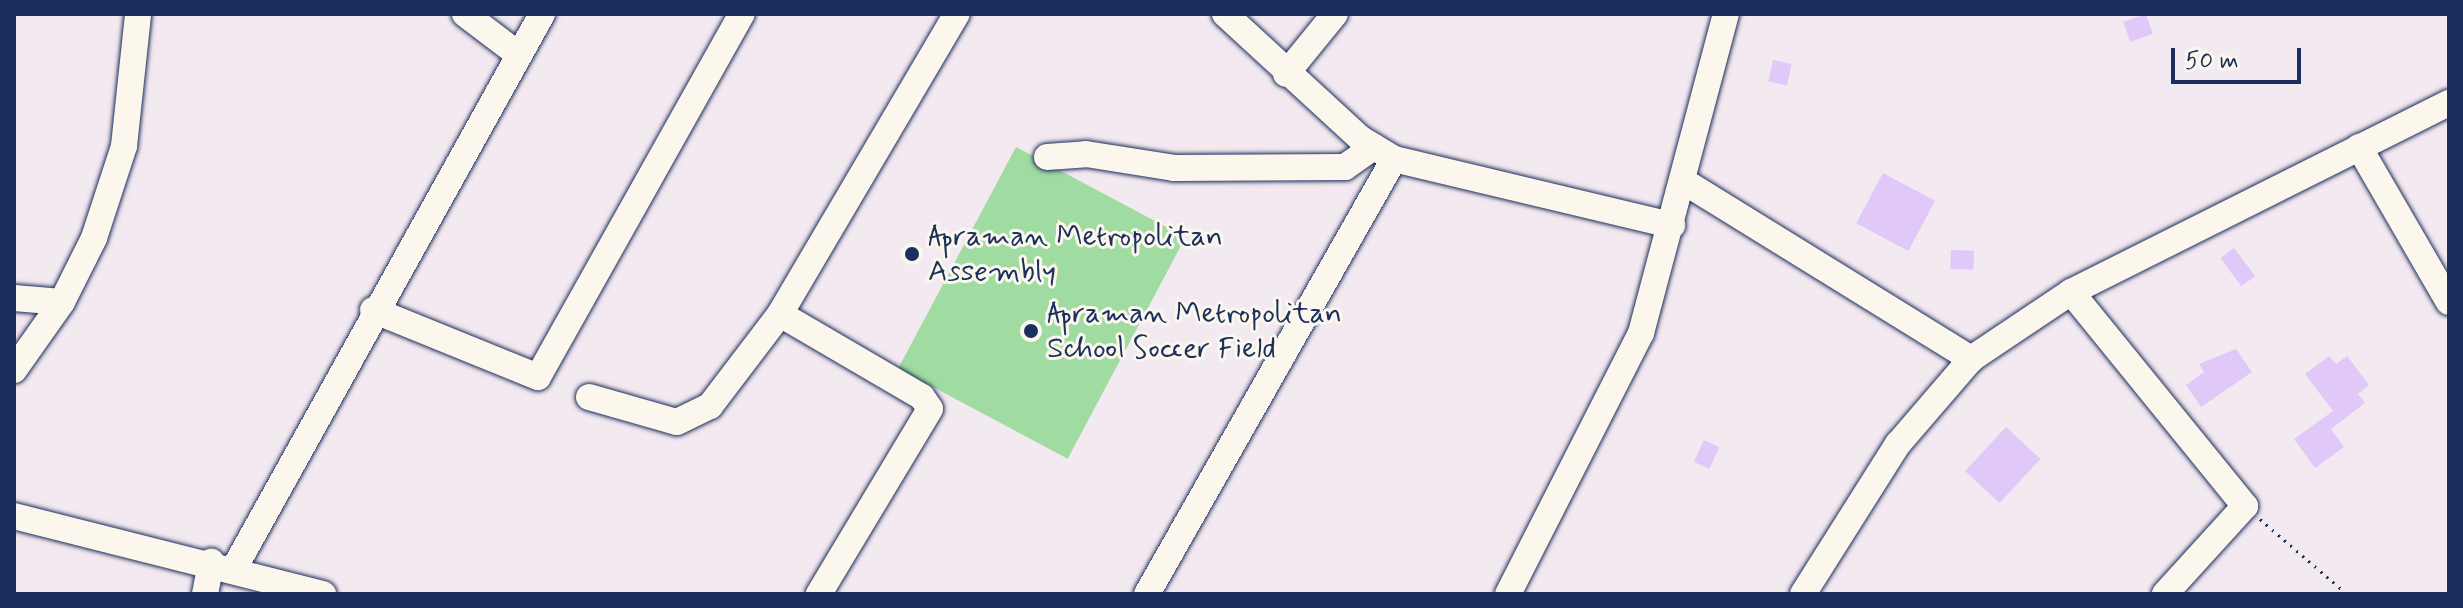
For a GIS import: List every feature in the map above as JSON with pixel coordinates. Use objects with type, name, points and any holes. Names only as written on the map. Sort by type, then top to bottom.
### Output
[{"type":"street","points":[[14,370],[62,302],[94,238],[124,146],[138,14]]},
{"type":"street","points":[[465,14],[519,55]]},
{"type":"street","points":[[205,594],[373,310],[542,14]]},
{"type":"street","points":[[373,310],[538,377],[742,14]]},
{"type":"street","points":[[589,397],[653,420],[696,419],[780,314],[957,14]]},
{"type":"street","points":[[1225,14],[1286,74],[1384,153],[1672,225]]},
{"type":"street","points":[[1286,74],[1335,14]]},
{"type":"street","points":[[1508,594],[1641,333],[1726,14]]},
{"type":"street","points":[[1803,594],[1898,444],[1971,359],[2071,292],[2449,103]]},
{"type":"street","points":[[2359,147],[2449,302]]},
{"type":"street","points":[[1047,157],[1086,154],[1174,168],[1345,167],[1384,153]]},
{"type":"street","points":[[1147,594],[1384,153]]},
{"type":"street","points":[[1683,181],[1971,359]]},
{"type":"street","points":[[2071,292],[2245,506],[2165,594]]},
{"type":"street","points":[[14,298],[62,302]]},
{"type":"street","points":[[780,314],[922,397],[930,409],[819,594]]},
{"type":"street","points":[[14,516],[223,564],[323,594]]},
{"type":"path","points":[[2245,506],[2347,594]]},
{"type":"green space","name":"Apraman Metropolitan School Soccer Field","points":[[1016,147],[1186,237],[1068,459],[898,369]]},
{"type":"building","points":[[2146,14],[2153,34],[2130,42],[2123,22]]},
{"type":"building","points":[[1773,60],[1792,64],[1787,85],[1768,82]]},
{"type":"building","points":[[1883,173],[1935,201],[1908,251],[1856,223]]},
{"type":"building","points":[[2234,248],[2255,276],[2241,286],[2220,258]]},
{"type":"building","points":[[1951,250],[1974,251],[1973,270],[1950,269]]},
{"type":"building","points":[[2236,349],[2252,372],[2201,407],[2186,385],[2204,372],[2199,364]]},
{"type":"building","points":[[2329,356],[2336,364],[2347,356],[2369,385],[2358,394],[2365,403],[2331,429],[2344,447],[2315,468],[2294,439],[2333,411],[2305,374]]},
{"type":"building","points":[[2006,427],[2040,459],[1999,503],[1965,471]]},
{"type":"building","points":[[1704,440],[1719,447],[1709,469],[1694,462]]},
{"type":"place","name":"Apraman Metropolitan Assembly","points":[[912,254]]},
{"type":"place","name":"Apraman Metropolitan School Soccer Field","points":[[1031,331]]}]
